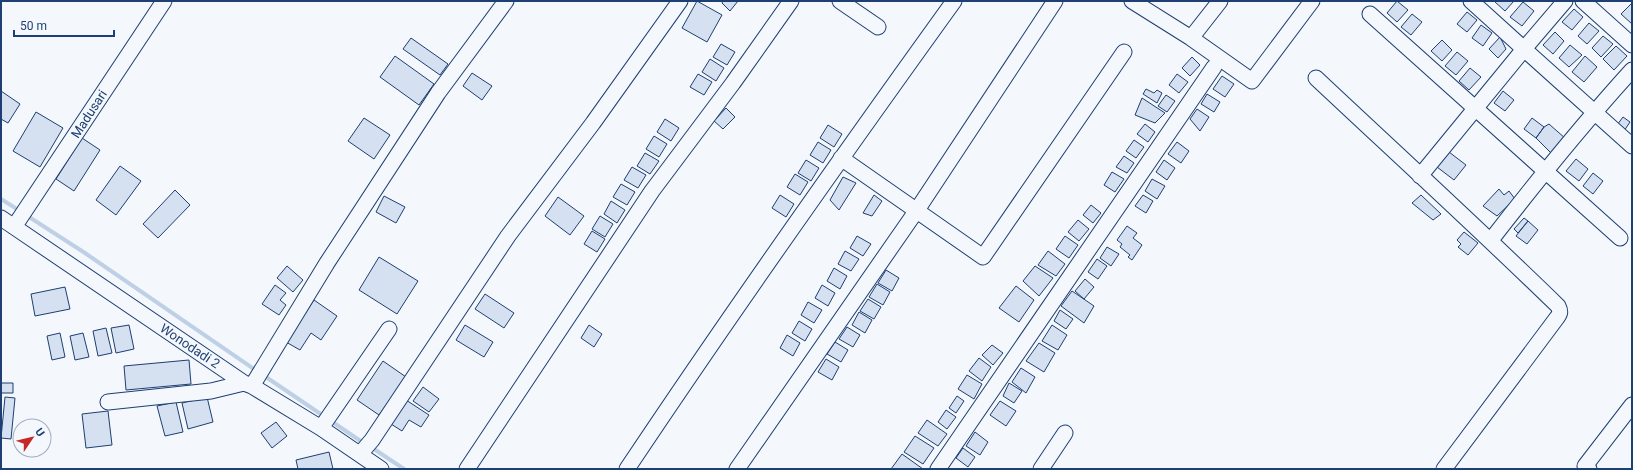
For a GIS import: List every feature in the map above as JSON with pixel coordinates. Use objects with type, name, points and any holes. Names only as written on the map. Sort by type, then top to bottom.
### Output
[{"type":"street","name":"Madusari","points":[[15,226],[164,1]]},
{"type":"street","points":[[108,402],[211,391],[253,379],[327,262],[438,93],[506,1]]},
{"type":"street","points":[[366,447],[508,236],[593,123],[680,1]]},
{"type":"street","points":[[467,469],[652,191],[733,83],[791,1]]},
{"type":"street","points":[[840,1],[878,27]]},
{"type":"street","points":[[628,469],[674,399],[841,158],[954,1]]},
{"type":"street","points":[[737,469],[916,210],[1055,1]]},
{"type":"street","points":[[1132,1],[1191,38],[1252,81],[1312,1]]},
{"type":"street","points":[[1191,38],[1220,1]]},
{"type":"street","points":[[1471,1],[1632,146]]},
{"type":"street","points":[[1420,176],[1524,48],[1565,1]]},
{"type":"street","points":[[1583,1],[1632,45]]},
{"type":"street","points":[[1370,14],[1620,238]]},
{"type":"street","points":[[841,158],[983,256],[1124,52]]},
{"type":"street","points":[[938,469],[1214,67]]},
{"type":"street","points":[[1491,240],[1545,171],[1594,112],[1632,70]]},
{"type":"street","points":[[1316,78],[1420,176],[1491,240],[1558,306],[1560,310],[1560,315],[1444,469]]},
{"type":"street","name":"Wonodadi 2","points":[[1,218],[253,379],[326,421],[366,447],[381,469]]},
{"type":"street","points":[[326,421],[389,329]]},
{"type":"street","points":[[1589,469],[1585,466],[1632,405]]},
{"type":"street","points":[[1041,469],[1065,434]]},
{"type":"building","points":[[697,1],[722,15],[707,42],[682,28]]},
{"type":"building","points":[[723,1],[738,1],[730,11],[722,3]]},
{"type":"building","points":[[1397,1],[1408,10],[1397,22],[1387,13]]},
{"type":"building","points":[[1514,1],[1505,11],[1495,2]]},
{"type":"building","points":[[1523,2],[1534,11],[1522,26],[1510,17]]},
{"type":"building","points":[[1632,3],[1632,24],[1621,14]]},
{"type":"building","points":[[1574,9],[1583,17],[1572,30],[1562,22]]},
{"type":"building","points":[[1467,12],[1477,20],[1467,32],[1457,24]]},
{"type":"building","points":[[1412,14],[1422,22],[1411,35],[1401,27]]},
{"type":"building","points":[[1589,23],[1599,31],[1587,44],[1578,36]]},
{"type":"building","points":[[1481,25],[1492,33],[1483,46],[1472,38]]},
{"type":"building","points":[[1555,32],[1564,41],[1553,54],[1543,45]]},
{"type":"building","points":[[1603,36],[1613,44],[1601,57],[1592,48]]},
{"type":"building","points":[[1500,37],[1506,49],[1498,58],[1489,49]]},
{"type":"building","points":[[411,38],[448,64],[440,75],[403,49]]},
{"type":"building","points":[[1442,40],[1452,50],[1442,61],[1431,51]]},
{"type":"building","points":[[721,44],[735,52],[727,65],[713,57]]},
{"type":"building","points":[[1570,45],[1582,55],[1569,67],[1559,58]]},
{"type":"building","points":[[1616,46],[1627,56],[1614,70],[1603,59]]},
{"type":"building","points":[[1457,52],[1468,61],[1456,75],[1445,66]]},
{"type":"building","points":[[395,56],[434,84],[419,105],[380,77]]},
{"type":"building","points":[[1585,56],[1597,67],[1584,82],[1572,72]]},
{"type":"building","points":[[1192,57],[1200,65],[1190,76],[1182,68]]},
{"type":"building","points":[[710,59],[724,68],[716,81],[702,72]]},
{"type":"building","points":[[1470,68],[1481,77],[1469,90],[1459,81]]},
{"type":"building","points":[[472,73],[492,86],[482,100],[463,86]]},
{"type":"building","points":[[698,74],[712,82],[704,95],[690,87]]},
{"type":"building","points":[[1177,74],[1188,82],[1179,93],[1169,85]]},
{"type":"building","points":[[1222,76],[1234,84],[1225,97],[1213,89]]},
{"type":"building","points":[[1146,89],[1154,93],[1157,90],[1162,93],[1157,103],[1143,94]]},
{"type":"building","points":[[1,91],[20,104],[8,123],[1,119]]},
{"type":"building","points":[[1503,91],[1514,100],[1505,111],[1494,103]]},
{"type":"building","points":[[1207,94],[1220,102],[1214,112],[1201,104]]},
{"type":"building","points":[[1166,95],[1175,101],[1167,112],[1158,106]]},
{"type":"building","points":[[1142,98],[1165,113],[1155,123],[1135,115]]},
{"type":"building","points":[[726,108],[735,117],[723,129],[714,121]]},
{"type":"building","points":[[1197,109],[1209,117],[1200,131],[1190,119]]},
{"type":"building","points":[[36,112],[63,128],[40,167],[13,151]]},
{"type":"building","points":[[1623,117],[1630,122],[1624,131],[1617,125]]},
{"type":"building","points":[[364,118],[390,135],[374,159],[348,141]]},
{"type":"building","points":[[1532,118],[1544,127],[1536,138],[1524,129]]},
{"type":"building","points":[[665,119],[679,128],[671,141],[657,132]]},
{"type":"building","points":[[1145,124],[1155,132],[1148,142],[1137,134]]},
{"type":"building","points":[[1549,124],[1566,139],[1552,154],[1536,138],[1544,127]]},
{"type":"building","points":[[828,125],[842,134],[834,147],[820,138]]},
{"type":"building","points":[[654,136],[667,144],[659,157],[646,149]]},
{"type":"building","points":[[82,138],[100,150],[74,191],[56,179]]},
{"type":"building","points":[[1134,140],[1144,147],[1136,158],[1126,151]]},
{"type":"building","points":[[818,142],[831,150],[823,163],[810,155]]},
{"type":"building","points":[[1177,142],[1189,151],[1181,163],[1168,154]]},
{"type":"building","points":[[1449,152],[1466,165],[1454,180],[1437,167]]},
{"type":"building","points":[[645,153],[659,161],[650,174],[637,166]]},
{"type":"building","points":[[1124,156],[1134,163],[1127,173],[1116,167]]},
{"type":"building","points":[[1576,159],[1588,169],[1579,181],[1566,171]]},
{"type":"building","points":[[806,160],[819,168],[811,181],[798,173]]},
{"type":"building","points":[[1164,160],[1175,168],[1167,180],[1156,172]]},
{"type":"building","points":[[120,166],[141,181],[116,215],[96,200]]},
{"type":"building","points":[[632,167],[646,175],[638,188],[624,180]]},
{"type":"building","points":[[1112,172],[1124,179],[1115,192],[1104,185]]},
{"type":"building","points":[[1593,173],[1603,181],[1593,194],[1583,186]]},
{"type":"building","points":[[795,174],[808,182],[800,195],[787,187]]},
{"type":"building","points":[[843,177],[856,183],[839,210],[830,200]]},
{"type":"building","points":[[1152,179],[1165,186],[1157,199],[1145,191]]},
{"type":"building","points":[[621,184],[635,192],[627,205],[613,197]]},
{"type":"building","points":[[1499,189],[1504,195],[1509,191],[1515,199],[1497,216],[1483,206]]},
{"type":"building","points":[[175,190],[190,205],[158,238],[143,224]]},
{"type":"building","points":[[780,195],[794,204],[786,217],[772,208]]},
{"type":"building","points":[[874,195],[882,201],[872,216],[863,213]]},
{"type":"building","points":[[1143,195],[1153,201],[1146,213],[1135,206]]},
{"type":"building","points":[[1421,195],[1441,214],[1433,220],[1412,203]]},
{"type":"building","points":[[384,196],[405,207],[396,223],[376,212]]},
{"type":"building","points":[[558,197],[584,216],[570,235],[545,216]]},
{"type":"building","points":[[611,201],[625,210],[617,223],[604,214]]},
{"type":"building","points":[[1091,205],[1101,213],[1093,223],[1083,215]]},
{"type":"building","points":[[600,216],[613,224],[605,237],[592,229]]},
{"type":"building","points":[[1524,218],[1528,221],[1518,233],[1514,229]]},
{"type":"building","points":[[1078,220],[1089,229],[1079,241],[1068,232]]},
{"type":"building","points":[[1528,221],[1538,230],[1527,244],[1516,236]]},
{"type":"building","points":[[1127,226],[1137,233],[1133,238],[1142,245],[1132,260],[1128,257],[1130,255],[1120,247],[1122,244],[1117,240]]},
{"type":"building","points":[[592,231],[605,239],[597,252],[584,244]]},
{"type":"building","points":[[1464,232],[1478,243],[1468,255],[1458,247],[1461,244],[1457,240]]},
{"type":"building","points":[[857,236],[871,244],[863,256],[850,248]]},
{"type":"building","points":[[1065,236],[1078,245],[1069,258],[1056,249]]},
{"type":"building","points":[[1107,247],[1119,254],[1111,266],[1100,258]]},
{"type":"building","points":[[845,251],[859,259],[851,271],[838,264]]},
{"type":"building","points":[[1048,251],[1065,264],[1056,276],[1038,265]]},
{"type":"building","points":[[379,257],[418,281],[397,314],[359,290]]},
{"type":"building","points":[[1097,259],[1107,266],[1098,279],[1088,272]]},
{"type":"building","points":[[287,266],[303,280],[293,292],[277,278]]},
{"type":"building","points":[[1035,266],[1053,278],[1039,296],[1023,281]]},
{"type":"building","points":[[834,268],[847,276],[840,289],[827,281]]},
{"type":"building","points":[[886,270],[899,278],[892,291],[878,283]]},
{"type":"building","points":[[1085,279],[1094,287],[1084,299],[1075,291]]},
{"type":"building","points":[[877,284],[890,292],[883,305],[869,297]]},
{"type":"building","points":[[275,285],[286,293],[280,300],[286,305],[279,315],[262,304]]},
{"type":"building","points":[[822,285],[835,293],[828,306],[815,298]]},
{"type":"building","points":[[1016,286],[1034,300],[1019,322],[999,308]]},
{"type":"building","points":[[65,287],[70,309],[35,316],[31,294]]},
{"type":"building","points":[[1072,291],[1094,306],[1084,323],[1061,306]]},
{"type":"building","points":[[485,294],[514,313],[504,328],[475,309]]},
{"type":"building","points":[[868,299],[881,307],[874,319],[860,311]]},
{"type":"building","points":[[314,300],[337,316],[321,340],[311,333],[300,350],[286,342]]},
{"type":"building","points":[[808,302],[822,310],[814,323],[801,315]]},
{"type":"building","points":[[1060,310],[1073,319],[1066,329],[1054,321]]},
{"type":"building","points":[[859,312],[872,320],[865,333],[852,325]]},
{"type":"building","points":[[799,321],[812,329],[805,341],[792,333]]},
{"type":"building","points":[[129,325],[134,349],[116,353],[111,328]]},
{"type":"building","points":[[465,325],[493,342],[484,357],[456,340]]},
{"type":"building","points":[[589,325],[602,334],[594,347],[581,338]]},
{"type":"building","points":[[1052,325],[1067,335],[1058,350],[1042,341]]},
{"type":"building","points":[[847,327],[860,335],[853,347],[839,339]]},
{"type":"building","points":[[106,328],[112,353],[98,356],[93,331]]},
{"type":"building","points":[[60,333],[65,357],[52,360],[47,336]]},
{"type":"building","points":[[83,333],[89,357],[75,360],[70,336]]},
{"type":"building","points":[[787,335],[800,343],[793,356],[780,348]]},
{"type":"building","points":[[835,342],[848,350],[841,362],[827,354]]},
{"type":"building","points":[[1039,343],[1055,353],[1044,372],[1026,361]]},
{"type":"building","points":[[992,345],[1003,353],[993,365],[982,355]]},
{"type":"building","points":[[979,358],[991,367],[982,381],[969,371]]},
{"type":"building","points":[[826,359],[839,367],[832,380],[818,372]]},
{"type":"building","points":[[189,360],[191,384],[126,390],[124,366]]},
{"type":"building","points":[[383,361],[406,377],[379,415],[357,400]]},
{"type":"building","points":[[1021,368],[1035,377],[1026,393],[1012,382]]},
{"type":"building","points":[[967,375],[982,384],[974,399],[958,389]]},
{"type":"building","points":[[1,383],[13,383],[13,393],[1,393]]},
{"type":"building","points":[[1009,383],[1022,391],[1014,403],[1003,396]]},
{"type":"building","points":[[423,387],[439,399],[429,412],[413,401]]},
{"type":"building","points":[[957,396],[964,401],[956,413],[949,408]]},
{"type":"building","points":[[5,397],[15,398],[11,439],[1,438]]},
{"type":"building","points":[[207,397],[213,422],[188,429],[182,403]]},
{"type":"building","points":[[406,400],[429,415],[421,427],[409,420],[402,431],[391,424]]},
{"type":"building","points":[[1000,401],[1016,411],[1006,426],[990,415]]},
{"type":"building","points":[[176,402],[183,432],[165,436],[157,406]]},
{"type":"building","points":[[946,410],[956,417],[947,429],[938,422]]},
{"type":"building","points":[[108,411],[112,445],[86,448],[82,414]]},
{"type":"building","points":[[927,420],[947,434],[938,446],[918,433]]},
{"type":"building","points":[[276,422],[287,436],[272,448],[261,433]]},
{"type":"building","points":[[975,432],[988,442],[980,455],[966,446]]},
{"type":"building","points":[[915,436],[934,448],[923,464],[904,452]]},
{"type":"building","points":[[963,448],[975,457],[968,467],[956,458]]},
{"type":"building","points":[[329,452],[333,469],[298,469],[296,460]]},
{"type":"building","points":[[902,454],[923,469],[891,469]]},
{"type":"waterway","points":[[1,199],[20,211]]},
{"type":"waterway","points":[[26,215],[85,253],[257,371]]},
{"type":"waterway","points":[[263,375],[365,444]]},
{"type":"waterway","points":[[371,447],[404,469]]}]
